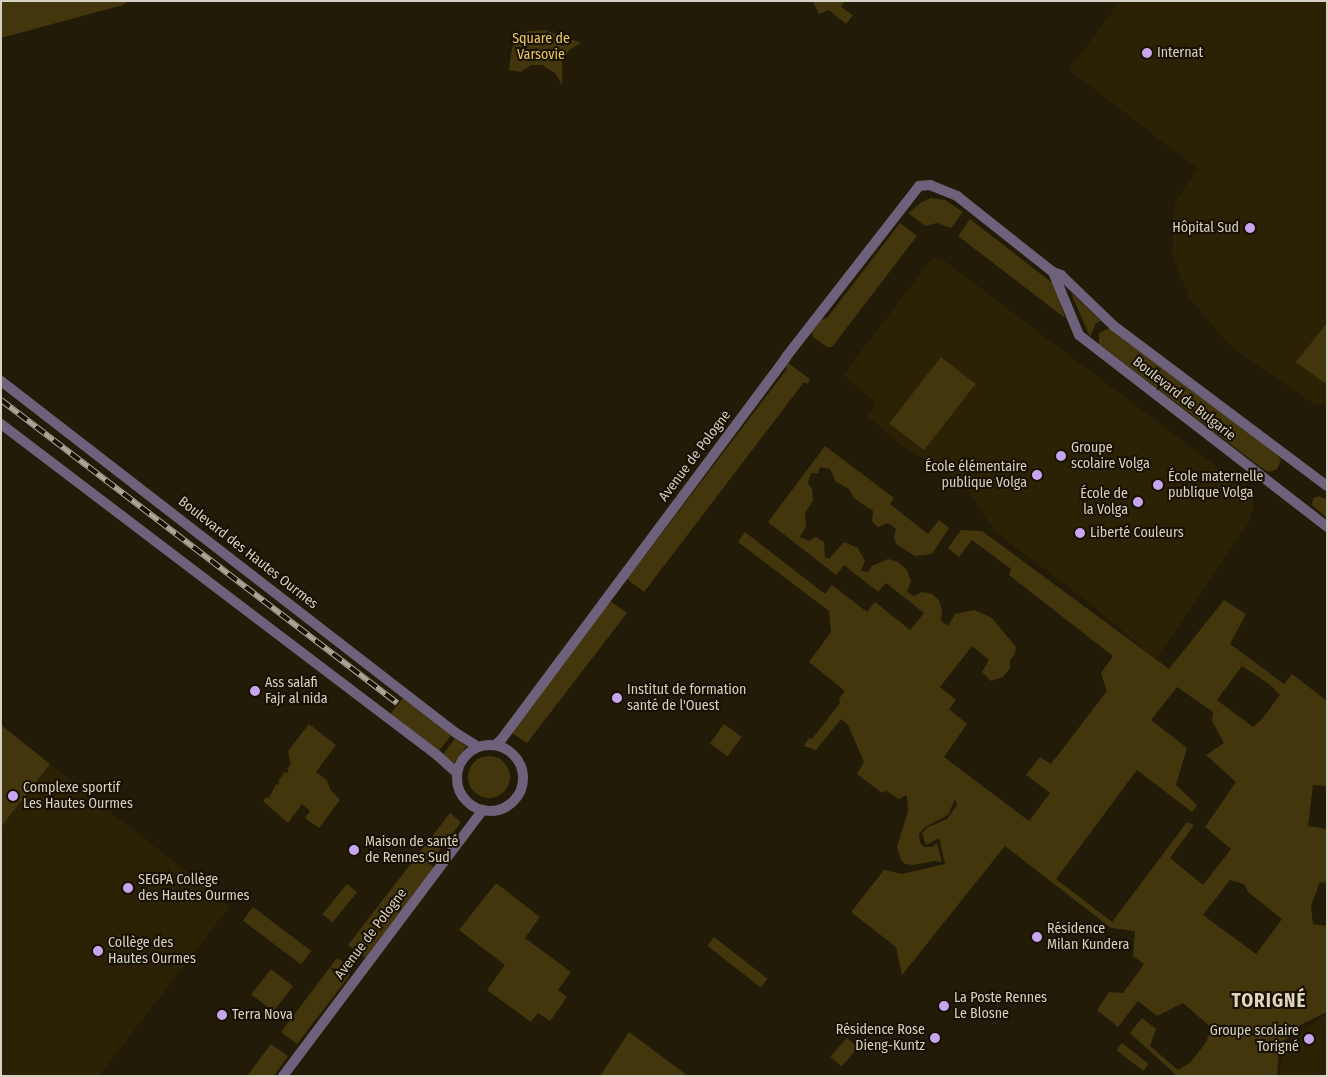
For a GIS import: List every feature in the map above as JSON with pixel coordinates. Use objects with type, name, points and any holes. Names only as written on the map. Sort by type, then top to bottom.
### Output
[{"type":"street","name":"Boulevard de Bulgarie","points":[[918,186],[930,185],[957,196],[1053,272],[1075,287],[1114,326],[1327,486]]},
{"type":"street","name":"Avenue de Pologne","points":[[495,744],[501,740],[786,357],[918,186]]},
{"type":"street","name":"Boulevard de Bulgarie","points":[[1053,272],[1079,335],[1327,526]]},
{"type":"street","name":"Boulevard des Hautes Ourmes","points":[[1,381],[456,733],[477,746]]},
{"type":"street","points":[[1,424],[438,756],[457,773]]},
{"type":"street","points":[[495,744],[516,756],[523,770],[522,785],[516,799],[510,805],[492,811],[474,808],[462,796],[458,788],[457,773],[463,757],[477,746],[495,744]]},
{"type":"street","name":"Avenue de Pologne","points":[[282,1076],[483,810]]},
{"type":"shaded area","name":"Hôpital Sud","points":[[1120,1],[1327,1],[1327,404],[1315,405],[1229,345],[1189,297],[1172,254],[1175,203],[1197,168],[1069,70]]},
{"type":"shaded area","name":"Groupe scolaire Volga","points":[[936,257],[942,259],[1245,488],[1253,499],[1254,506],[1249,522],[1156,659],[1088,602],[995,532],[966,488],[949,473],[906,449],[867,416],[876,403],[843,375],[930,261]]},
{"type":"shaded area","name":"Collège des Hautes Ourmes","points":[[50,764],[230,906],[99,1076],[1,1076],[1,827]]},
{"type":"shaded area","name":"Groupe scolaire Torigné","points":[[1327,1014],[1327,1076],[1279,1076],[1285,1046],[1299,1032]]},
{"type":"green space","points":[[1,1],[129,1],[123,5],[1,38]]},
{"type":"green space","points":[[845,1],[841,7],[853,15],[846,24],[829,10],[819,14],[813,2]]},
{"type":"green space","name":"Square de Varsovie","points":[[545,30],[581,43],[569,50],[562,62],[562,85],[555,73],[542,65],[531,65],[521,72],[509,70],[512,48],[519,36],[528,31]]},
{"type":"green space","points":[[931,198],[945,200],[963,212],[951,228],[937,223],[925,226],[908,213],[922,202]]},
{"type":"green space","points":[[970,219],[1055,285],[1065,318],[958,236]]},
{"type":"green space","points":[[900,223],[917,236],[832,347],[827,347],[813,337],[812,332],[822,319],[827,318]]},
{"type":"green space","points":[[1071,293],[1101,321],[1096,323],[1090,337]]},
{"type":"green space","points":[[1327,323],[1327,383],[1324,383],[1296,362]]},
{"type":"green space","points":[[1109,328],[1275,453],[1281,460],[1277,469],[1269,472],[1263,469],[1099,344],[1099,333]]},
{"type":"green space","points":[[941,357],[976,384],[924,450],[889,423]]},
{"type":"green space","points":[[788,363],[810,379],[807,384],[804,382],[644,592],[627,579],[787,369]]},
{"type":"green space","points":[[825,446],[894,498],[890,504],[928,534],[939,520],[949,528],[932,554],[915,556],[896,544],[894,537],[896,529],[888,523],[878,527],[872,521],[873,511],[854,498],[849,489],[836,482],[830,469],[820,467],[818,473],[811,473],[808,483],[812,489],[813,501],[805,513],[806,526],[800,537],[809,541],[816,537],[824,542],[825,557],[829,559],[844,542],[858,548],[865,561],[861,571],[868,572],[872,566],[888,559],[898,562],[907,570],[911,581],[907,592],[914,596],[922,592],[932,594],[939,600],[942,610],[941,621],[948,626],[955,614],[974,610],[992,618],[1016,647],[1015,654],[1010,660],[1010,668],[1003,677],[991,681],[982,672],[989,660],[972,646],[940,687],[956,700],[949,709],[967,724],[944,757],[1029,821],[1050,793],[1026,775],[1040,757],[1051,764],[1107,691],[1101,673],[1113,656],[1009,575],[1011,569],[972,540],[959,557],[948,548],[961,530],[982,531],[1169,669],[1224,600],[1246,614],[1230,644],[1284,684],[1292,674],[1327,701],[1327,786],[1313,785],[1308,826],[1327,829],[1327,883],[1320,882],[1311,906],[1313,924],[1327,926],[1327,1012],[1296,1027],[1279,1049],[1277,1076],[1173,1076],[1175,1074],[1130,1033],[1142,1018],[1156,1029],[1150,1046],[1178,1070],[1190,1063],[1206,1042],[1212,1028],[1183,1003],[1157,1016],[1138,1001],[1118,1027],[1097,1010],[1109,992],[1123,993],[1144,964],[1133,956],[1135,931],[1111,928],[1005,846],[902,975],[896,947],[851,912],[884,870],[902,874],[945,864],[939,838],[926,845],[922,833],[928,827],[947,819],[957,805],[955,799],[948,815],[925,827],[919,834],[920,842],[924,847],[932,847],[937,843],[942,862],[905,864],[901,860],[897,847],[908,811],[907,797],[906,795],[899,799],[887,791],[882,793],[857,774],[864,762],[848,725],[841,719],[816,750],[804,746],[809,738],[812,739],[840,703],[839,699],[845,691],[809,662],[831,632],[829,611],[738,542],[745,532],[825,594],[832,585],[867,612],[875,602],[910,630],[924,613],[886,583],[878,592],[844,565],[836,575],[768,522]],"holes":[[[1242,666],[1269,684],[1280,695],[1262,719],[1253,727],[1217,700]],[[1177,687],[1213,712],[1212,721],[1224,743],[1206,755],[1236,782],[1205,827],[1231,849],[1203,885],[1170,858],[1194,825],[1187,822],[1112,922],[1056,879],[1137,770],[1192,812],[1197,805],[1176,785],[1187,748],[1151,720]],[[1230,880],[1244,884],[1248,892],[1282,919],[1256,954],[1203,915]]]},
{"type":"green space","points":[[1319,496],[1327,500],[1327,518],[1312,505],[1313,498]]},
{"type":"green space","points":[[610,601],[627,613],[527,743],[512,733]]},
{"type":"green space","points":[[403,698],[451,736],[438,752],[390,715]]},
{"type":"green space","points":[[309,724],[336,745],[316,772],[327,780],[330,789],[340,800],[319,828],[305,818],[310,811],[302,804],[288,823],[263,801],[266,797],[269,798],[276,784],[278,785],[280,782],[278,781],[289,770],[287,769],[291,764],[288,751]]},
{"type":"green space","points":[[724,724],[742,737],[728,756],[710,743]]},
{"type":"green space","name":"Complexe sportif Les Hautes Ourmes","points":[[1,725],[50,764],[1,827]]},
{"type":"green space","points":[[455,738],[466,746],[454,763],[443,755]]},
{"type":"green space","points":[[489,756],[504,762],[510,777],[504,792],[489,798],[474,792],[468,777],[474,762]]},
{"type":"green space","points":[[450,813],[461,822],[429,864],[434,867],[365,958],[348,945]]},
{"type":"green space","points":[[496,883],[540,917],[525,938],[571,972],[558,990],[567,997],[550,1021],[538,1013],[531,1022],[487,990],[505,965],[459,930]]},
{"type":"green space","points":[[347,884],[357,892],[333,922],[322,914]]},
{"type":"green space","points":[[253,907],[311,951],[301,965],[243,921]]},
{"type":"green space","points":[[714,937],[768,979],[761,988],[707,946]]},
{"type":"green space","points":[[337,958],[349,966],[351,974],[297,1044],[281,1032]]},
{"type":"green space","points":[[271,969],[293,986],[273,1011],[251,994]]},
{"type":"green space","points":[[629,1032],[688,1076],[600,1076]]},
{"type":"green space","points":[[847,1038],[858,1048],[841,1067],[830,1057]]},
{"type":"green space","points":[[1122,1043],[1149,1064],[1143,1071],[1116,1050]]},
{"type":"green space","points":[[271,1044],[288,1056],[274,1076],[247,1076]]},
{"type":"railway","points":[[1,400],[398,703]]},
{"type":"place","name":"Internat","points":[[1147,53]]},
{"type":"place","name":"Hôpital Sud","points":[[1250,228]]},
{"type":"place","name":"Groupe scolaire Volga","points":[[1061,456]]},
{"type":"place","name":"École élémentaire publique Volga","points":[[1037,475]]},
{"type":"place","name":"École maternelle publique Volga","points":[[1158,485]]},
{"type":"place","name":"École de la Volga","points":[[1138,502]]},
{"type":"place","name":"Liberté Couleurs","points":[[1080,533]]},
{"type":"place","name":"Ass salafi Fajr al nida","points":[[255,691]]},
{"type":"place","name":"Institut de formation santé de l'Ouest","points":[[617,698]]},
{"type":"place","name":"Complexe sportif Les Hautes Ourmes","points":[[13,796]]},
{"type":"place","name":"Maison de santé de Rennes Sud","points":[[354,850]]},
{"type":"place","name":"SEGPA Collège des Hautes Ourmes","points":[[128,888]]},
{"type":"place","name":"Résidence Milan Kundera","points":[[1037,937]]},
{"type":"place","name":"Collège des Hautes Ourmes","points":[[98,951]]},
{"type":"place","name":"La Poste Rennes Le Blosne","points":[[944,1006]]},
{"type":"place","name":"Terra Nova","points":[[222,1015]]},
{"type":"place","name":"Résidence Rose Dieng-Kuntz","points":[[935,1038]]},
{"type":"place","name":"Groupe scolaire Torigné","points":[[1309,1039]]},
{"type":"district","name":"TORIGNÉ","points":[[1269,1001]]}]
